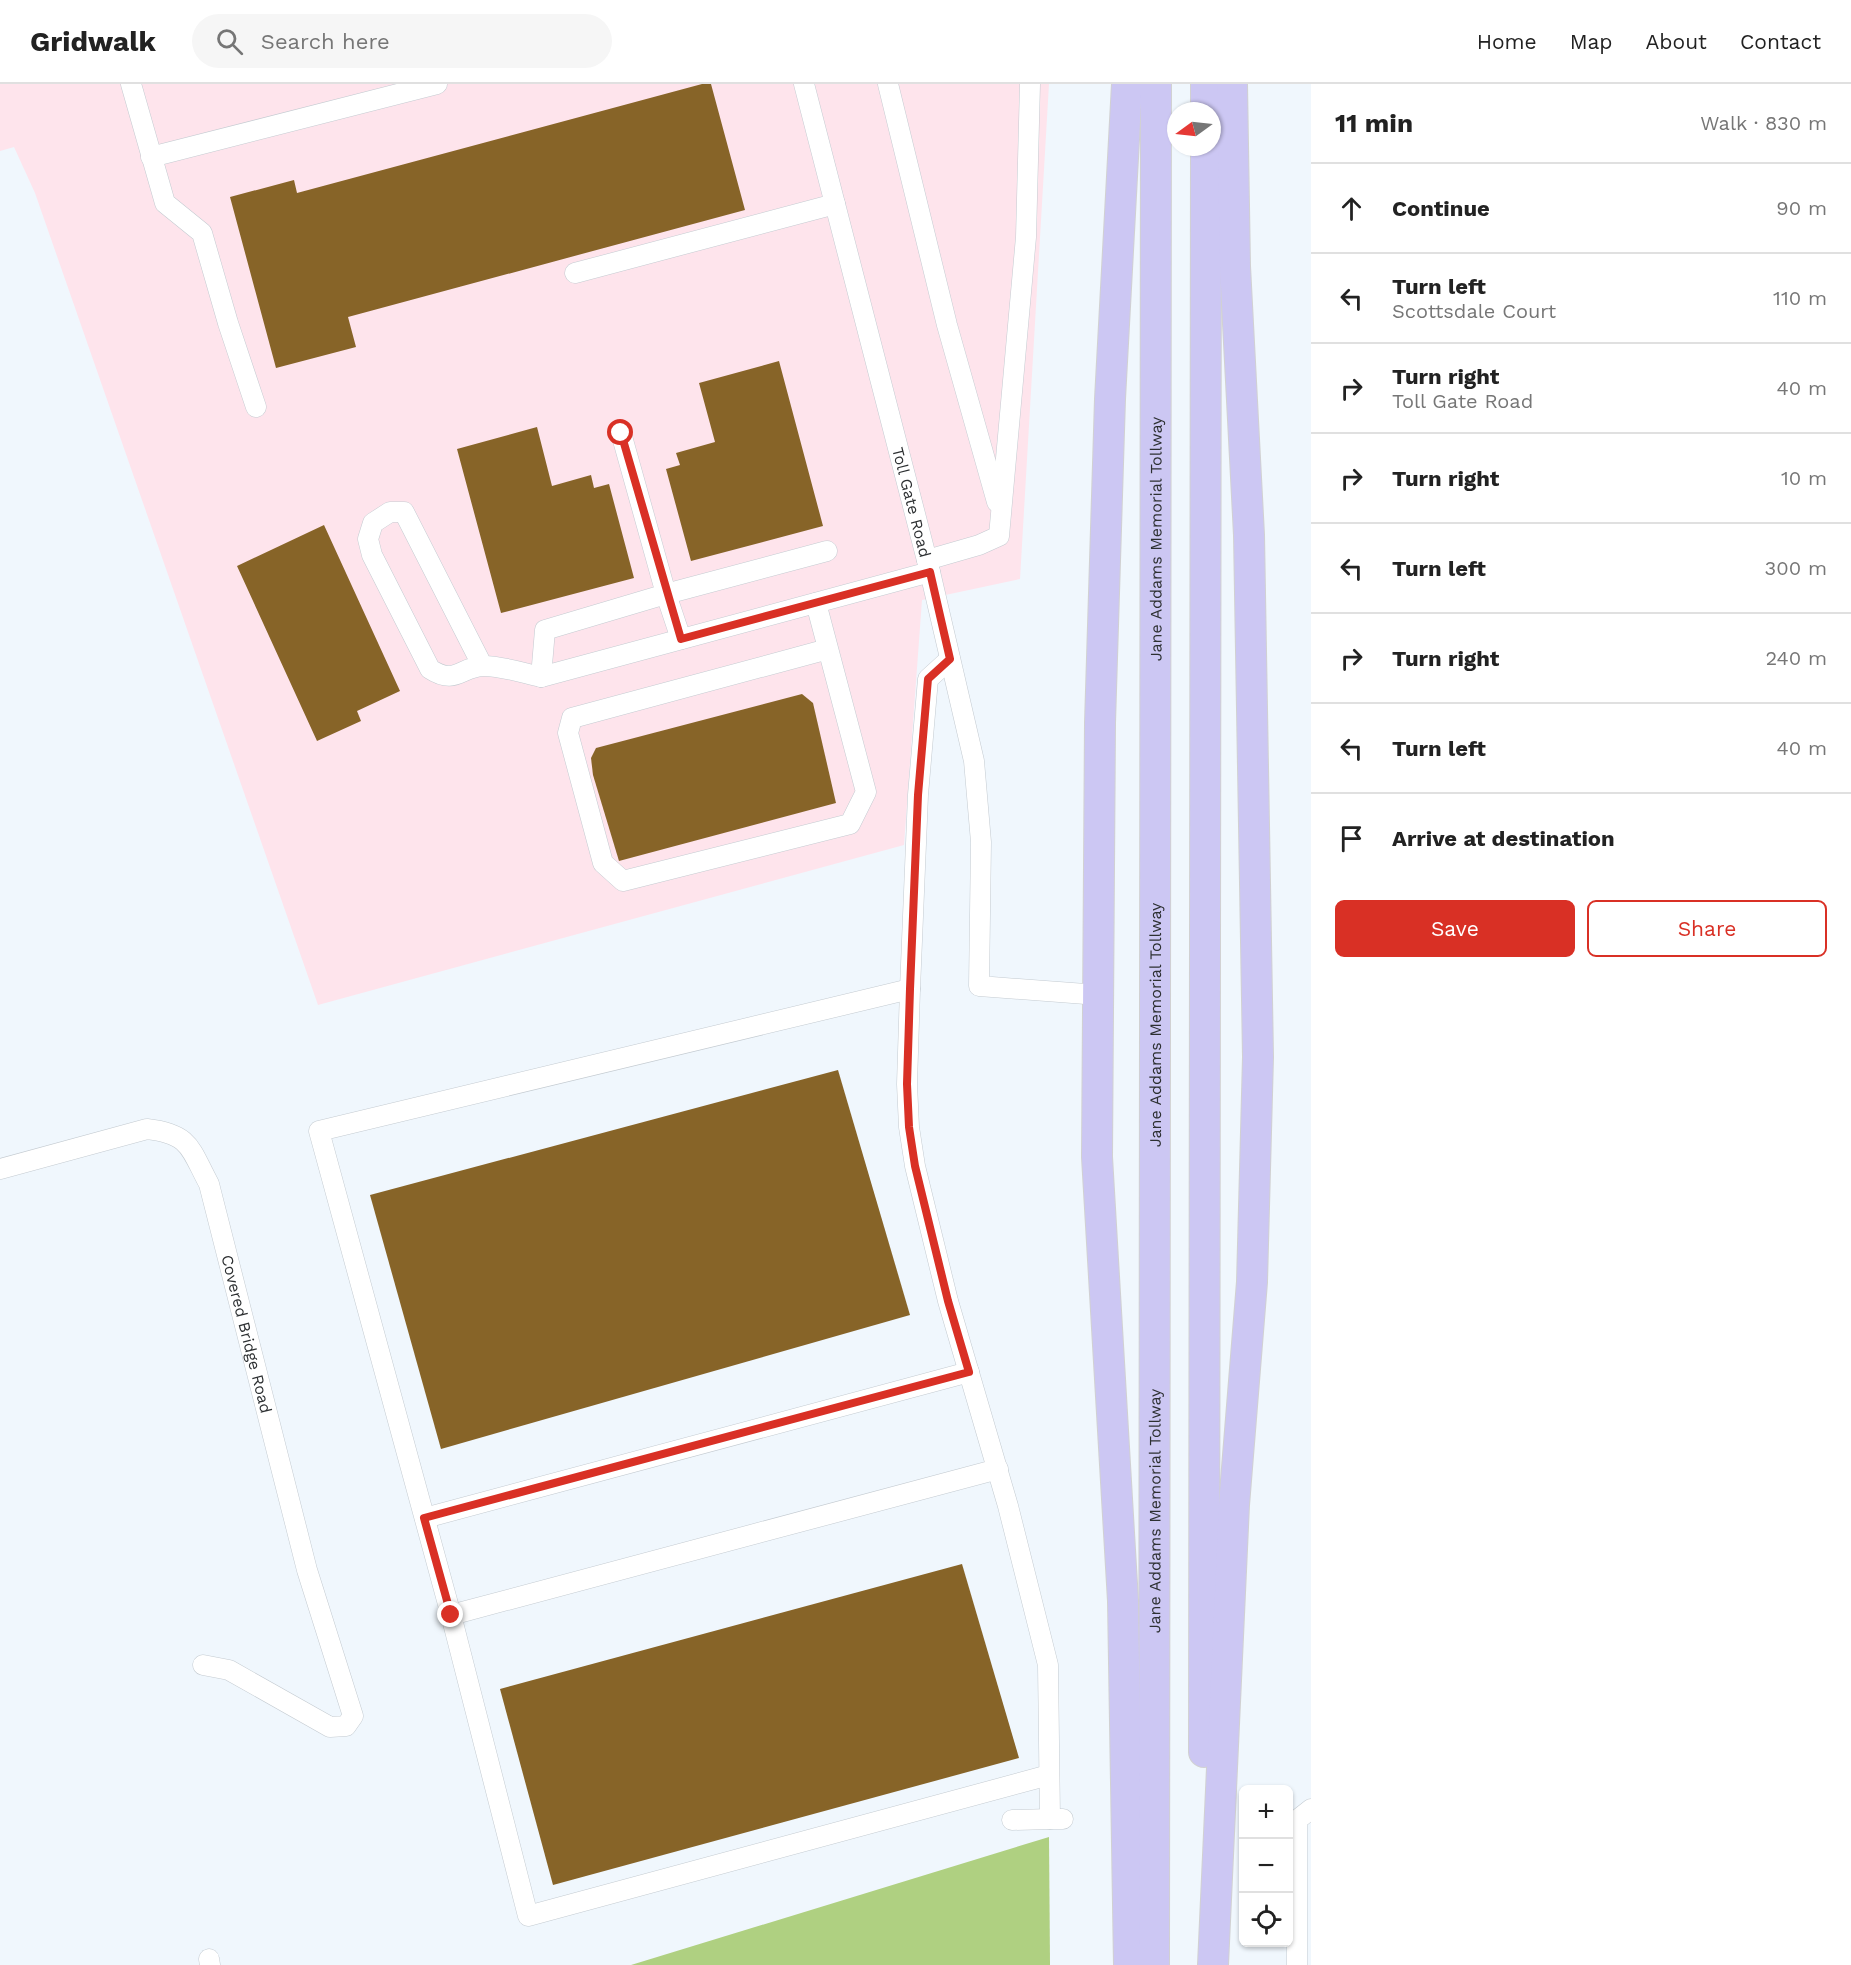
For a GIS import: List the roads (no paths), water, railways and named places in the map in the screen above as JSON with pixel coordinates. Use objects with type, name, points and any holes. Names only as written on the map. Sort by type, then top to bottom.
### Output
[{"type":"highway","points":[[1127,84],[1109,422],[1100,723],[1097,1157],[1123,1601],[1129,1965]]},
{"type":"highway","name":"Jane Addams Memorial Tollway","points":[[1154,1965],[1156,84]]},
{"type":"highway","points":[[1206,84],[1206,102]]},
{"type":"highway","points":[[1213,1965],[1234,1505],[1252,1282],[1258,1057],[1249,535],[1235,266],[1232,84]]},
{"type":"highway","points":[[1204,1965],[1206,156]]},
{"type":"street","points":[[131,84],[165,203],[202,233],[228,323],[256,407]]},
{"type":"street","points":[[151,157],[437,84]]},
{"type":"street","name":"Toll Gate Road","points":[[804,84],[929,566],[974,761],[981,842],[979,986],[1099,995]]},
{"type":"street","points":[[888,84],[947,326],[1000,515]]},
{"type":"street","points":[[482,666],[404,512],[390,512],[373,523],[368,539],[372,555],[430,669],[439,675],[453,677],[482,666],[541,676],[816,603],[929,566],[999,536],[1026,237],[1030,84]]},
{"type":"street","points":[[575,273],[835,204]]},
{"type":"street","points":[[621,433],[666,594],[681,639]]},
{"type":"street","points":[[541,676],[545,630],[666,594],[827,551]]},
{"type":"street","points":[[816,603],[866,792],[850,824],[623,881],[603,863],[568,732],[572,718],[828,649]]},
{"type":"street","points":[[950,659],[928,679],[918,795],[907,1084],[915,1166],[948,1301],[998,1469],[1048,1665],[1049,1775],[1056,1819],[1012,1820]]},
{"type":"street","points":[[910,989],[319,1131],[451,1615],[528,1916],[1049,1775]]},
{"type":"street","name":"Covered Bridge Road","points":[[0,1169],[147,1130],[169,1132],[186,1141],[209,1184],[308,1570],[353,1716],[346,1726],[330,1727],[229,1670],[203,1665]]},
{"type":"street","points":[[424,1518],[969,1372]]},
{"type":"street","points":[[451,1615],[998,1469]]},
{"type":"street","points":[[1297,1965],[1297,1820],[1311,1809]]}]
